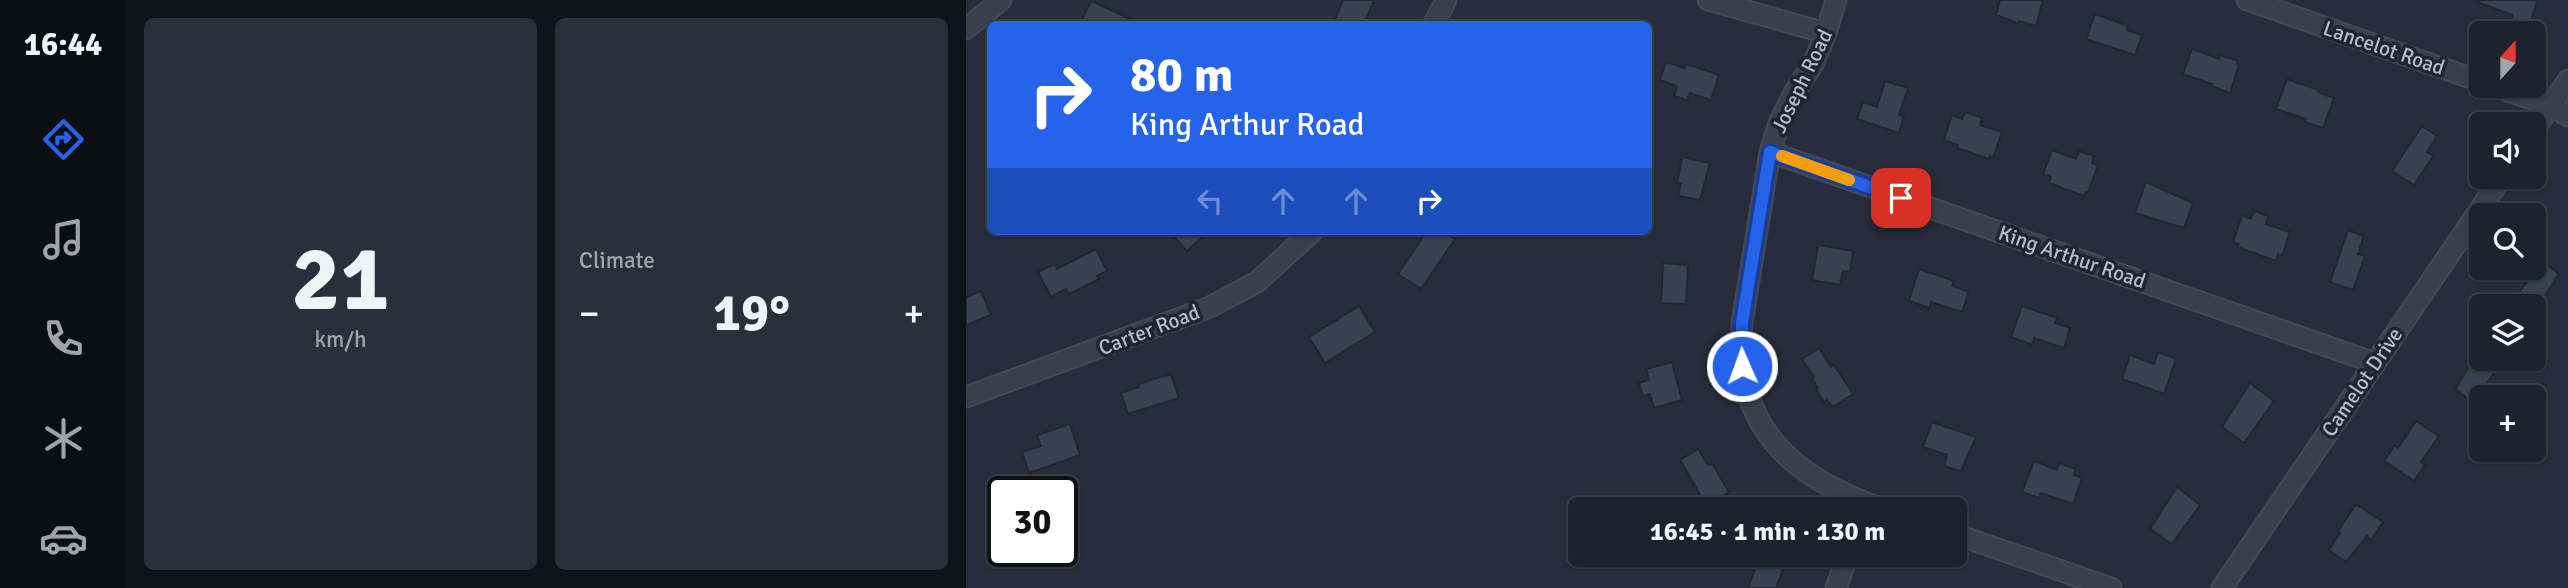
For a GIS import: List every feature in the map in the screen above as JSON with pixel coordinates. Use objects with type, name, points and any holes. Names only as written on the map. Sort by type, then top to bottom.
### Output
[{"type":"street","points":[[966,29],[1001,0]]},
{"type":"street","points":[[1436,21],[1446,0]]},
{"type":"street","points":[[1708,0],[1826,33]]},
{"type":"street","name":"Joseph Road","points":[[1836,0],[1813,64],[1780,120],[1770,152],[1741,331],[1741,352],[1748,395],[1760,421],[1776,445],[1792,462],[1824,485],[1850,497]]},
{"type":"street","name":"Lancelot Road","points":[[2247,0],[2469,77]]},
{"type":"street","points":[[2546,113],[2568,80]]},
{"type":"street","points":[[2528,98],[2551,106],[2568,116]]},
{"type":"street","name":"King Arthur Road","points":[[1770,152],[2375,363]]},
{"type":"street","name":"Camelot Drive","points":[[2222,588],[2494,189]]},
{"type":"street","name":"Carter Road","points":[[966,397],[1210,307],[1257,282],[1309,235]]},
{"type":"street","points":[[1967,538],[2111,588]]},
{"type":"street","points":[[1836,588],[1843,567]]},
{"type":"building","points":[[1343,0],[1374,0],[1365,21],[1334,21]]},
{"type":"building","points":[[2000,0],[2043,0],[2036,26],[2019,21],[2019,24],[1996,15]]},
{"type":"building","points":[[2538,0],[2531,21],[2511,21],[2513,15],[2477,2]]},
{"type":"building","points":[[1091,1],[1135,21],[1081,21]]},
{"type":"building","points":[[2095,14],[2128,26],[2127,30],[2142,35],[2135,55],[2086,39]]},
{"type":"building","points":[[2192,49],[2219,59],[2220,55],[2238,61],[2230,93],[2183,74]]},
{"type":"building","points":[[1666,62],[1685,68],[1686,64],[1719,75],[1711,100],[1690,93],[1687,100],[1674,96],[1677,86],[1660,80]]},
{"type":"building","points":[[2287,79],[2334,98],[2323,128],[2276,109]]},
{"type":"building","points":[[1885,81],[1908,88],[1899,115],[1904,116],[1899,133],[1857,119],[1863,102],[1877,107]]},
{"type":"building","points":[[1965,112],[1982,118],[1980,125],[2002,132],[1993,158],[1957,148],[1958,145],[1944,140],[1952,115],[1962,119]]},
{"type":"building","points":[[2422,126],[2437,136],[2427,152],[2433,156],[2414,185],[2392,171]]},
{"type":"building","points":[[2052,150],[2076,159],[2079,151],[2094,156],[2092,163],[2098,165],[2088,193],[2084,196],[2049,183],[2051,177],[2043,174]]},
{"type":"building","points":[[1682,157],[1710,163],[1700,200],[1678,196],[1681,183],[1677,183]]},
{"type":"building","points":[[2146,182],[2193,203],[2184,228],[2135,213]]},
{"type":"building","points":[[2254,211],[2268,216],[2266,224],[2290,232],[2282,256],[2278,254],[2276,261],[2237,247],[2239,244],[2233,242],[2242,215],[2251,219]]},
{"type":"building","points":[[2348,230],[2364,236],[2358,254],[2365,256],[2353,290],[2330,282]]},
{"type":"building","points":[[1173,235],[1205,235],[1187,251]]},
{"type":"building","points":[[1424,235],[1449,235],[1455,239],[1421,289],[1398,274]]},
{"type":"building","points":[[1818,245],[1853,251],[1850,272],[1843,271],[1840,285],[1812,280]]},
{"type":"building","points":[[1096,249],[1107,271],[1097,276],[1099,279],[1069,294],[1066,289],[1051,297],[1038,272],[1055,264],[1057,269]]},
{"type":"building","points":[[1663,263],[1688,265],[1686,304],[1661,303]]},
{"type":"building","points":[[2546,264],[2559,274],[2546,294],[2518,294],[2528,280],[2546,280]]},
{"type":"building","points":[[1919,269],[1954,281],[1952,286],[1969,292],[1962,312],[1931,302],[1929,308],[1909,301]]},
{"type":"building","points":[[981,291],[991,315],[966,325],[966,297]]},
{"type":"building","points":[[1359,306],[1375,332],[1325,363],[1309,337]]},
{"type":"building","points":[[2022,306],[2057,318],[2055,323],[2070,328],[2064,348],[2034,338],[2032,345],[2011,337]]},
{"type":"building","points":[[1819,348],[1853,394],[1833,407],[1827,400],[1824,402],[1812,379],[1814,377],[1802,359]]},
{"type":"building","points":[[2158,352],[2176,359],[2164,394],[2122,379],[2130,355],[2154,364]]},
{"type":"building","points":[[1672,362],[1682,400],[1654,408],[1650,394],[1643,396],[1639,383],[1649,380],[1646,369]]},
{"type":"building","points":[[2469,367],[2469,371],[2495,371],[2485,385],[2469,385],[2469,399],[2455,389]]},
{"type":"building","points":[[1171,374],[1179,398],[1128,414],[1121,393],[1139,387],[1138,384]]},
{"type":"building","points":[[2250,383],[2274,401],[2244,443],[2222,427]]},
{"type":"building","points":[[2416,421],[2439,436],[2421,462],[2425,465],[2414,481],[2384,461],[2395,445],[2398,448]]},
{"type":"building","points":[[1932,422],[1976,437],[1961,471],[1944,466],[1947,455],[1923,447]]},
{"type":"building","points":[[1070,424],[1080,455],[1029,473],[1022,452],[1041,446],[1037,435]]},
{"type":"building","points":[[1698,449],[1708,465],[1712,463],[1729,492],[1720,497],[1701,497],[1680,460]]},
{"type":"building","points":[[2034,461],[2057,470],[2059,463],[2076,469],[2074,475],[2082,478],[2073,504],[2041,493],[2039,498],[2022,492]]},
{"type":"building","points":[[2177,487],[2200,505],[2172,544],[2150,529]]},
{"type":"building","points":[[2356,504],[2383,522],[2371,540],[2367,536],[2346,562],[2329,550]]},
{"type":"building","points":[[1756,567],[1784,567],[1776,588],[1748,588]]},
{"type":"slow traffic","points":[[1782,156],[1849,180]]},
{"type":"route","points":[[1742,366],[1742,323],[1770,152],[1901,198]]}]
